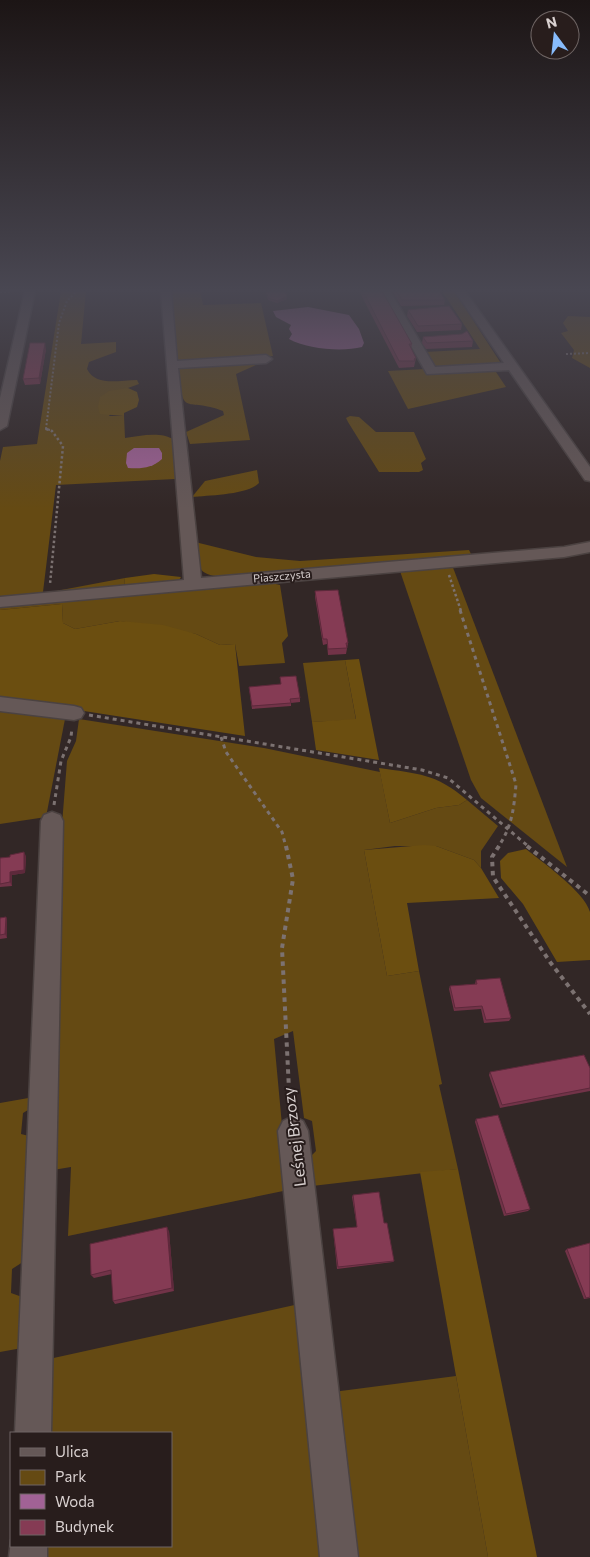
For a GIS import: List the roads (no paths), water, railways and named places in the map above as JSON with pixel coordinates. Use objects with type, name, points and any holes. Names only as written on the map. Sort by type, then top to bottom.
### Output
[{"type":"street","points":[[0,426],[14,364]]},
{"type":"street","points":[[191,364],[173,365],[187,499],[193,584]]},
{"type":"street","points":[[427,364],[431,372],[512,366],[590,477]]},
{"type":"street","name":"Piaszczysta","points":[[0,602],[444,561],[564,552],[590,548]]},
{"type":"street","name":"Piaszczysta","points":[[564,552],[590,555]]},
{"type":"street","points":[[0,704],[74,713]]},
{"type":"street","points":[[33,1432],[52,821]]},
{"type":"street","name":"Leśnej Brzozy","points":[[292,1130],[304,1218],[339,1557]]},
{"type":"water","points":[[134,448],[159,448],[162,453],[162,459],[146,467],[128,468],[126,463],[127,453]]}]
